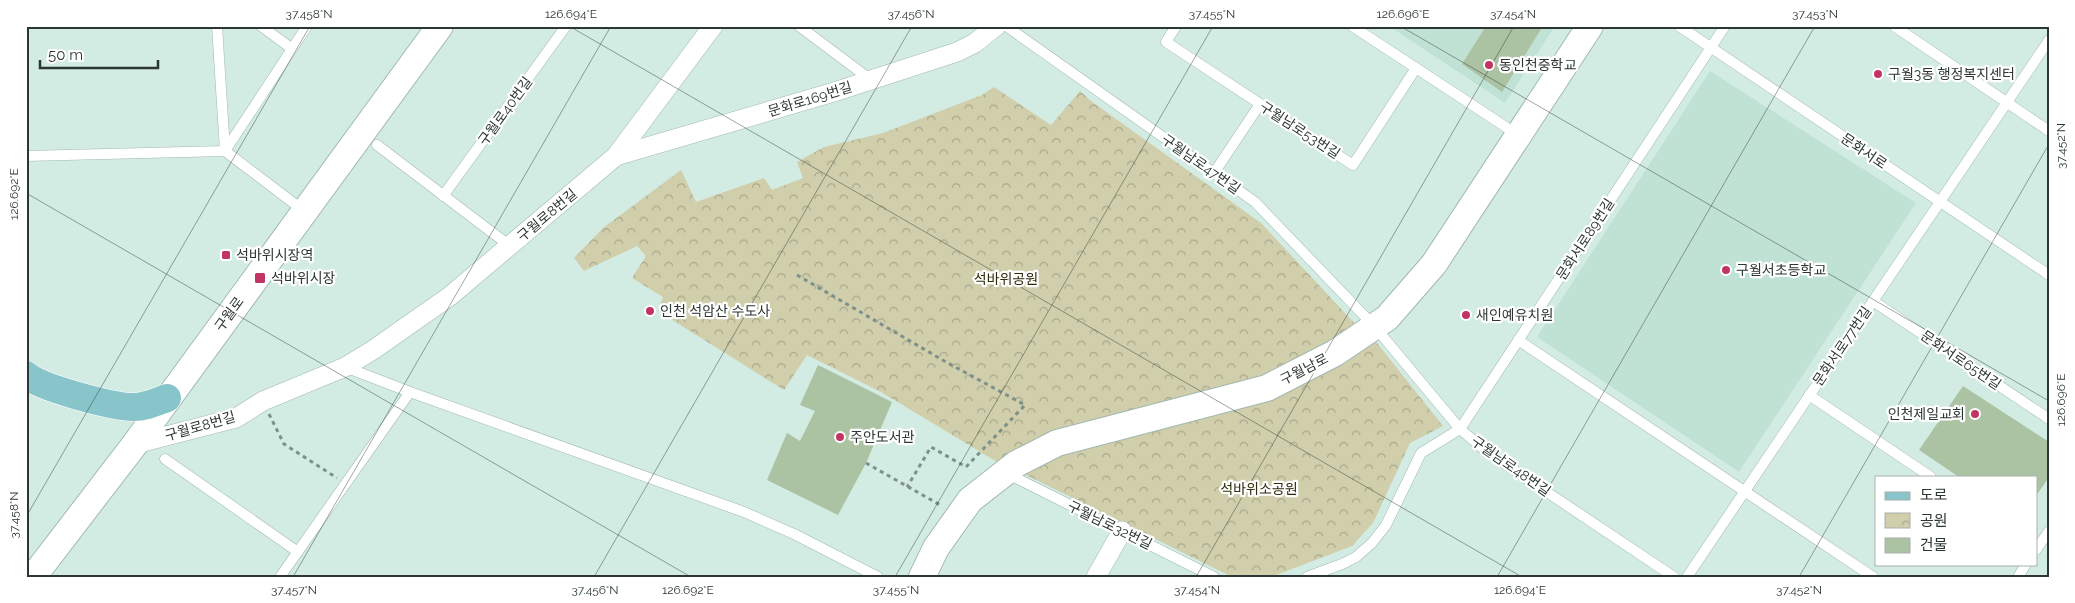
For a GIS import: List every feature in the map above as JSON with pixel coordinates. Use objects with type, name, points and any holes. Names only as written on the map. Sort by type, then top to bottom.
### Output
[{"type":"main road","points":[[26,375],[41,384],[119,406],[147,406],[167,398]]},
{"type":"street","name":"구월로","points":[[33,577],[135,444],[440,26]]},
{"type":"street","name":"구월로8번길","points":[[135,444],[236,418],[263,401],[345,367],[373,350],[450,296],[616,156],[713,26]]},
{"type":"street","name":"문화로169번길","points":[[616,156],[872,80],[957,52],[975,43],[996,26]]},
{"type":"street","name":"구월남로","points":[[922,577],[936,548],[970,500],[1016,464],[1056,443],[1267,388],[1335,353],[1387,318],[1434,264],[1590,26]]},
{"type":"street","points":[[1096,577],[1122,531]]},
{"type":"lane","points":[[217,26],[225,150]]},
{"type":"lane","points":[[261,26],[291,48]]},
{"type":"lane","points":[[225,150],[307,26]]},
{"type":"lane","name":"구월로40번길","points":[[443,196],[566,26]]},
{"type":"lane","points":[[799,26],[872,80]]},
{"type":"lane","name":"구월남로47번길","points":[[1006,26],[1255,202],[1374,326]]},
{"type":"lane","name":"구월남로53번길","points":[[1176,26],[1166,42],[1353,165],[1416,68]]},
{"type":"lane","points":[[1352,26],[1518,134]]},
{"type":"lane","name":"문화서로","points":[[1679,26],[2049,275]]},
{"type":"lane","name":"문화서로89번길","points":[[1460,429],[1725,26]]},
{"type":"lane","points":[[1894,26],[2049,131]]},
{"type":"lane","name":"문화서로77번길","points":[[1687,577],[2049,40]]},
{"type":"lane","points":[[1214,173],[1260,104]]},
{"type":"lane","points":[[376,145],[510,246]]},
{"type":"lane","points":[[26,156],[225,150],[304,211]]},
{"type":"lane","name":"문화서로65번길","points":[[1873,301],[2049,419]]},
{"type":"lane","name":"구월남로48번길","points":[[1374,326],[1460,429],[1487,452],[1674,577]]},
{"type":"lane","points":[[1518,340],[1873,577]]},
{"type":"lane","points":[[345,367],[753,516],[794,534],[878,577]]},
{"type":"lane","points":[[280,577],[410,392]]},
{"type":"lane","points":[[1810,395],[1930,476]]},
{"type":"lane","points":[[1307,577],[1356,557],[1372,543],[1386,525],[1421,453],[1460,429]]},
{"type":"lane","points":[[165,459],[298,552]]},
{"type":"lane","name":"구월남로32번길","points":[[1006,472],[1214,577]]},
{"type":"lane","points":[[2038,547],[2049,531]]},
{"type":"lane","points":[[2018,577],[2025,566]]},
{"type":"path","points":[[797,274],[946,362],[1025,405],[966,467],[931,447],[907,487]]},
{"type":"path","points":[[263,401],[284,444],[346,484]]},
{"type":"path","points":[[866,463],[959,516]]},
{"type":"shaded area","name":"동인천중학교","points":[[1389,26],[1555,26],[1505,103]]},
{"type":"shaded area","name":"구월서초등학교","points":[[1710,71],[1916,203],[1739,472],[1537,337]]},
{"type":"green space","name":"석바위공원","points":[[994,87],[1051,125],[1080,91],[1091,101],[1261,223],[1358,327],[1258,382],[1002,465],[881,392],[807,355],[784,390],[658,311],[663,297],[632,278],[646,256],[637,246],[584,271],[574,258],[603,228],[681,170],[696,202],[764,178],[772,190],[803,178],[797,162],[824,147],[883,133],[982,95]]},
{"type":"green space","name":"석바위소공원","points":[[1373,338],[1443,426],[1410,443],[1373,523],[1352,546],[1271,577],[1232,577],[1024,474],[1060,452]]},
{"type":"building","points":[[1486,26],[1543,26],[1502,92],[1462,64]]},
{"type":"building","name":"주안도서관","points":[[818,365],[892,402],[866,463],[838,515],[767,480],[787,433],[800,441],[815,411],[800,405]]},
{"type":"building","name":"인천제일교회","points":[[1963,386],[2049,442],[2049,477],[2038,493],[2038,476],[1958,476],[1919,450]]},
{"type":"place","name":"동인천중학교","points":[[1489,65]]},
{"type":"place","name":"구월3동 행정복지센터","points":[[1878,74]]},
{"type":"place","name":"석바위시장역","points":[[226,255]]},
{"type":"place","name":"구월서초등학교","points":[[1726,270]]},
{"type":"place","name":"석바위시장","points":[[260,278]]},
{"type":"place","name":"인천 석암산 수도사","points":[[650,311]]},
{"type":"place","name":"새인예유치원","points":[[1466,315]]},
{"type":"place","name":"인천제일교회","points":[[1975,414]]},
{"type":"place","name":"주안도서관","points":[[840,437]]}]
